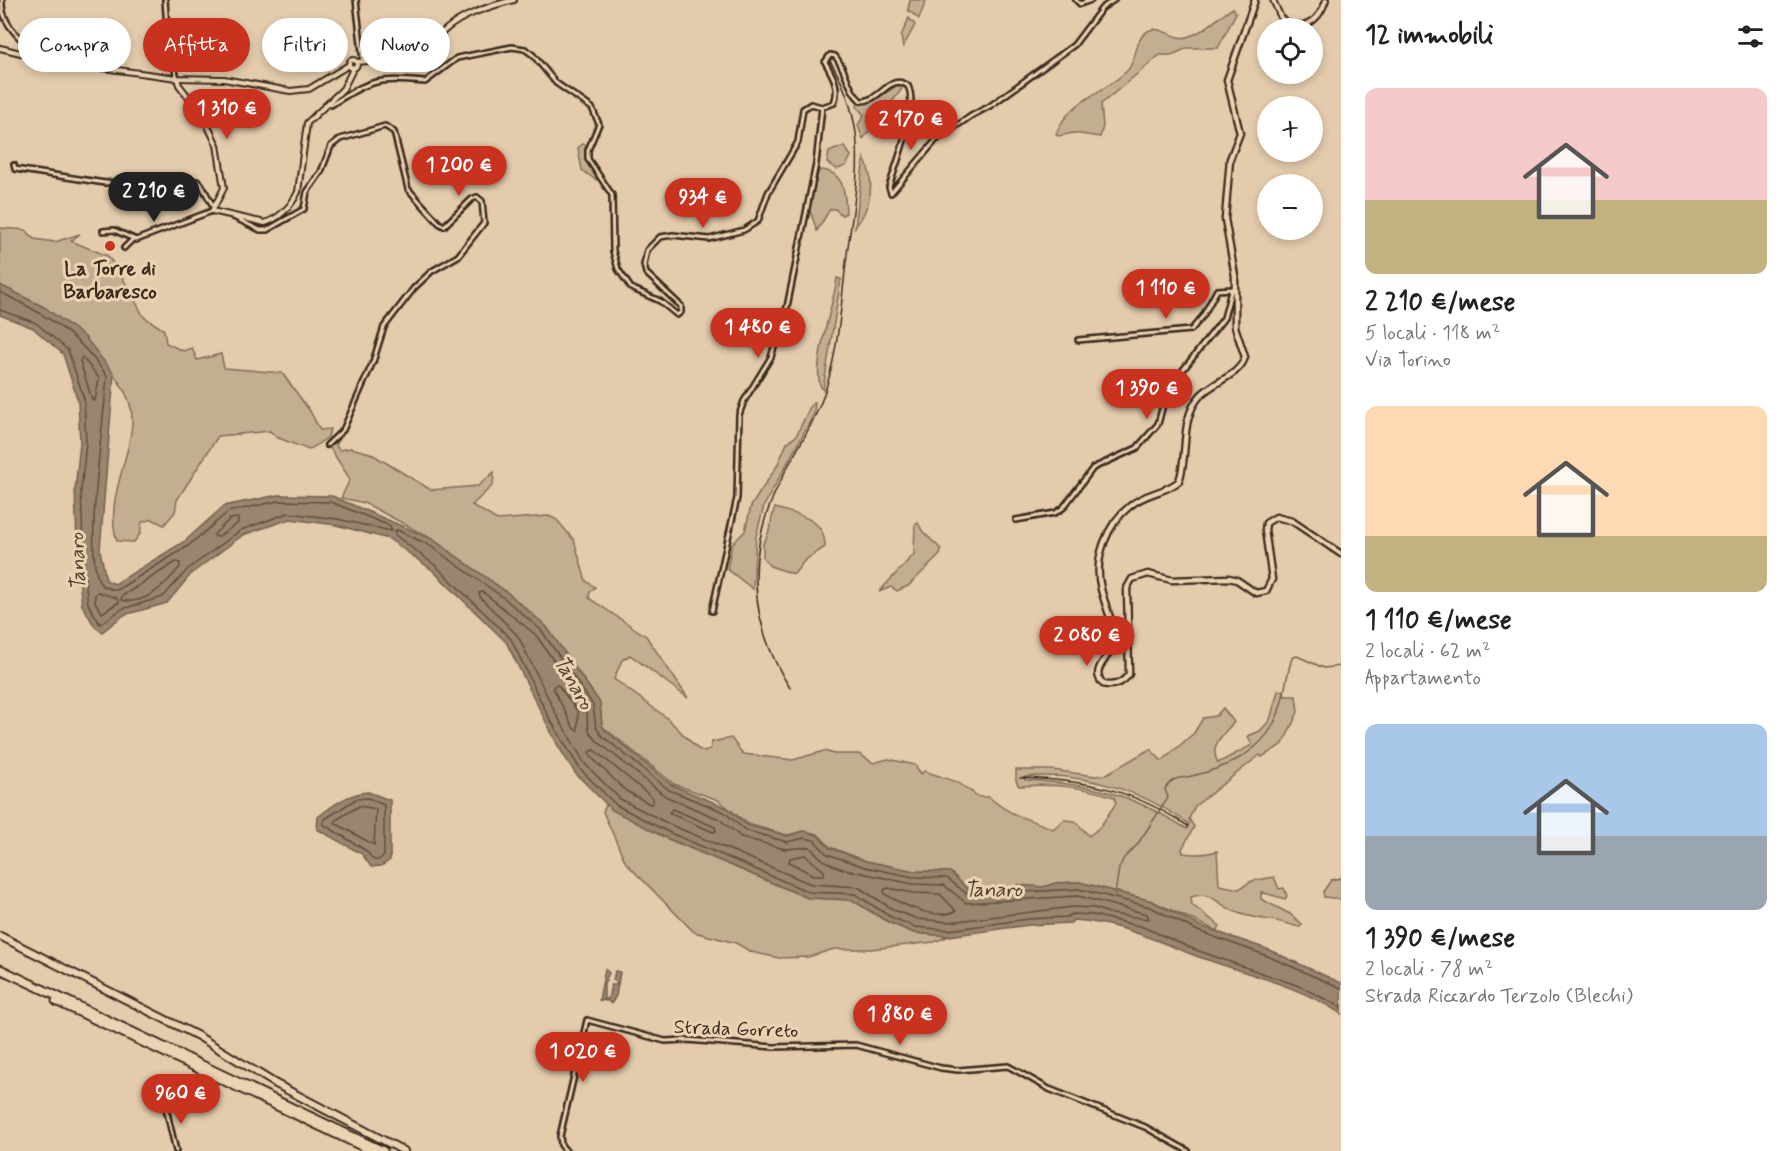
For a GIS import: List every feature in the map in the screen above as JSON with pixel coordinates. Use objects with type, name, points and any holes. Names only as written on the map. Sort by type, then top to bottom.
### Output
[{"type":"highway","points":[[0,936],[198,1036],[276,1084],[404,1151]]},
{"type":"highway","points":[[0,969],[383,1151]]},
{"type":"highway","points":[[0,974],[372,1151]]},
{"type":"main road","points":[[1255,0],[1227,80],[1240,133],[1230,159],[1225,207],[1234,288],[1235,320],[1243,350],[1243,363],[1197,398],[1187,422],[1179,481],[1174,486],[1139,498],[1118,515],[1108,530],[1099,580],[1114,643],[1098,668],[1098,679],[1103,684],[1112,685],[1129,674],[1127,588],[1130,581],[1136,577],[1152,574],[1169,580],[1229,578],[1237,580],[1256,592],[1266,591],[1272,579],[1264,530],[1266,523],[1276,516],[1292,521],[1341,554]]},
{"type":"street","points":[[2,0],[4,21],[18,35]]},
{"type":"street","points":[[124,248],[133,239],[158,233],[212,208],[222,195],[224,188],[217,145],[202,114],[179,85],[168,42],[165,0]]},
{"type":"street","points":[[356,0],[360,35]]},
{"type":"street","points":[[450,26],[457,20],[513,0]]},
{"type":"street","points":[[1076,0],[1080,4],[1091,0]]},
{"type":"street","points":[[327,103],[331,105],[371,82],[385,79],[425,82],[457,58],[512,47],[525,49],[533,55],[556,84],[592,108],[599,124],[588,150],[588,159],[612,195],[613,251],[618,269],[631,288],[660,301],[677,315],[681,312],[681,306],[646,273],[645,256],[650,246],[666,235],[708,239],[754,225],[763,213],[768,193],[798,142],[803,110],[811,104],[822,107],[834,103],[837,94],[836,83],[825,62],[830,55],[835,56],[843,66],[852,90],[861,101],[870,100],[894,82],[901,82],[908,86],[911,104],[896,169],[889,187],[891,193],[910,168],[941,135],[990,106],[1079,41],[1102,8],[1114,0]]},
{"type":"street","points":[[1274,0],[1281,18],[1299,26],[1314,22],[1320,16],[1326,0]]},
{"type":"street","points":[[0,48],[18,53]]},
{"type":"street","points":[[14,165],[15,169],[105,183],[139,180],[181,186],[197,181],[201,184],[212,208],[266,223],[273,220],[293,202],[299,183],[307,123],[343,89],[351,74],[351,60],[360,62]]},
{"type":"street","points":[[131,72],[177,78],[224,79],[290,91],[309,89],[352,67],[357,62]]},
{"type":"street","points":[[711,611],[737,498],[739,415],[744,401],[771,357],[787,307],[816,164],[822,107]]},
{"type":"street","points":[[224,212],[260,230],[274,227],[304,209],[307,192],[321,172],[334,143],[340,139],[385,126],[394,132],[410,193],[439,223],[444,226],[450,223],[472,199],[477,197],[482,201],[484,223],[468,246],[458,256],[432,270],[406,296],[384,327],[373,362],[343,430],[327,444]]},
{"type":"street","points":[[103,231],[114,230],[133,239]]},
{"type":"street","points":[[1016,520],[1055,513],[1064,508],[1093,468],[1137,448],[1158,424],[1163,405],[1179,375],[1224,318],[1234,288],[1217,290],[1203,316],[1191,330],[1078,340]]},
{"type":"street","name":"Strada Gorreto","points":[[566,1151],[561,1145],[560,1136],[586,1020],[665,1041],[687,1040],[774,1047],[856,1045],[941,1068],[1008,1066],[1048,1089],[1145,1127],[1188,1151]]},
{"type":"street","points":[[165,1104],[176,1151]]},
{"type":"shaded area","points":[[910,0],[926,0],[919,19],[908,10]]},
{"type":"shaded area","points":[[1233,8],[1236,13],[1218,48],[1187,48],[1172,55],[1160,55],[1101,104],[1103,126],[1100,137],[1073,133],[1058,136],[1056,134],[1062,122],[1078,105],[1127,71],[1133,62],[1140,39],[1148,31],[1153,29],[1177,37],[1187,37],[1200,32]]},
{"type":"shaded area","points":[[909,18],[915,25],[903,47],[901,36]]},
{"type":"shaded area","points":[[898,85],[902,88],[901,90],[863,139],[858,125],[864,115],[857,107],[858,104],[874,101]]},
{"type":"shaded area","points":[[582,144],[587,145],[587,158],[601,179],[596,180],[582,170],[578,148]]},
{"type":"shaded area","points":[[844,146],[851,156],[846,166],[837,169],[827,163],[829,152]]},
{"type":"shaded area","points":[[864,158],[870,176],[870,194],[865,211],[855,227]]},
{"type":"shaded area","points":[[819,170],[828,171],[839,179],[844,191],[846,213],[842,215],[835,209],[830,209],[817,231],[809,208]]},
{"type":"shaded area","points":[[0,228],[26,230],[34,239],[55,242],[80,234],[71,241],[108,256],[144,317],[164,330],[166,343],[183,351],[192,348],[197,360],[221,354],[224,368],[282,373],[310,411],[320,430],[330,429],[328,437],[309,450],[276,437],[270,431],[218,436],[177,500],[175,512],[164,525],[152,519],[142,522],[140,534],[134,542],[117,541],[114,528],[115,502],[132,427],[128,399],[120,383],[85,340],[60,319],[0,285]]},
{"type":"shaded area","points":[[837,278],[841,279],[823,390],[819,382],[820,354]]},
{"type":"shaded area","points":[[815,402],[814,414],[764,506],[756,536],[753,589],[727,569],[732,544],[745,531],[751,506],[777,466],[787,443],[796,436],[810,407]]},
{"type":"shaded area","points":[[340,437],[336,446],[339,450],[351,448],[370,453],[431,490],[478,486],[494,472],[493,485],[472,505],[497,520],[549,516],[557,520],[574,540],[586,581],[595,587],[590,592],[589,598],[646,636],[688,698],[630,655],[622,660],[614,679],[667,718],[698,749],[705,752],[710,749],[712,742],[731,738],[743,754],[793,760],[824,751],[834,754],[859,754],[873,763],[888,759],[915,765],[921,774],[924,771],[957,782],[979,797],[989,797],[1013,813],[1053,829],[1064,820],[1075,821],[1089,836],[1100,827],[1116,803],[1114,797],[1067,787],[1019,786],[1016,781],[1016,770],[1052,770],[1095,776],[1105,775],[1150,749],[1162,761],[1194,733],[1203,718],[1216,716],[1223,708],[1234,722],[1216,745],[1215,757],[1218,763],[1252,745],[1248,736],[1260,731],[1270,720],[1278,691],[1284,690],[1285,696],[1296,696],[1298,712],[1283,744],[1262,757],[1260,755],[1195,806],[1189,819],[1194,827],[1182,849],[1183,853],[1192,854],[1217,851],[1219,885],[1239,889],[1252,881],[1274,877],[1279,889],[1284,888],[1287,896],[1285,899],[1261,892],[1261,899],[1290,914],[1302,924],[1300,927],[1237,913],[1203,895],[1191,897],[1192,905],[1220,926],[1217,931],[1152,901],[1079,882],[1056,883],[1043,887],[1018,885],[1013,888],[969,890],[950,872],[914,871],[866,861],[830,847],[818,834],[804,831],[787,835],[748,824],[718,800],[674,784],[602,726],[600,703],[546,626],[508,593],[432,539],[365,503],[341,498],[350,479],[328,445]],"holes":[[[1047,776],[1090,781],[1132,793],[1171,812],[1189,824],[1187,829],[1147,807],[1110,792],[1071,784],[1025,780],[1025,777]]]},
{"type":"shaded area","points":[[775,508],[809,519],[820,529],[824,537],[825,547],[805,560],[794,574],[770,566],[763,558],[763,543],[768,536]]},
{"type":"shaded area","points":[[918,523],[923,532],[941,549],[940,555],[908,586],[897,591],[891,587],[879,592],[914,554],[915,525]]},
{"type":"shaded area","points":[[606,805],[666,838],[808,898],[852,900],[888,922],[914,933],[949,936],[934,942],[871,949],[834,949],[808,957],[779,958],[751,952],[736,943],[694,932],[626,863],[603,812]]},
{"type":"shaded area","points":[[1341,878],[1341,899],[1324,897],[1323,892],[1331,880]]},
{"type":"water","name":"Tanaro","points":[[0,285],[44,307],[85,337],[114,374],[100,550],[106,580],[115,584],[185,541],[224,506],[278,495],[332,496],[432,539],[508,593],[546,626],[600,703],[602,726],[605,730],[672,785],[727,808],[747,825],[788,836],[804,831],[817,835],[830,848],[866,861],[914,871],[950,872],[969,890],[1013,888],[1018,885],[1043,887],[1056,883],[1079,882],[1152,901],[1200,926],[1267,949],[1341,983],[1341,1014],[1287,987],[1134,932],[1089,921],[1073,920],[1071,923],[1029,925],[949,936],[914,933],[888,922],[852,900],[808,898],[666,838],[612,810],[575,773],[558,746],[506,642],[432,570],[389,539],[336,525],[290,519],[243,535],[192,573],[167,603],[124,615],[102,632],[95,627],[82,605],[78,570],[75,490],[80,443],[78,401],[63,354],[33,328],[0,315]]},
{"type":"water","points":[[368,792],[390,800],[390,860],[381,866],[371,867],[362,854],[317,829],[318,817],[329,808],[348,797]]},
{"type":"water","points":[[605,969],[609,973],[604,984],[604,999],[608,999],[611,985],[616,985],[617,982],[613,980],[615,971],[620,972],[616,996],[611,1004],[608,1001],[599,1000]]},
{"type":"waterway","points":[[1115,894],[1119,868],[1168,798],[1165,789],[1171,782],[1204,773],[1238,759],[1249,752],[1266,735],[1280,709],[1292,658],[1297,656],[1324,668],[1341,666]]},
{"type":"railway","points":[[790,688],[765,637],[756,584],[757,558],[770,505],[823,397],[833,362],[839,327],[855,194],[857,148],[850,105],[830,61]]},
{"type":"railway","points":[[1020,778],[1067,781],[1108,789],[1147,803],[1188,826]]},
{"type":"place","name":"La Torre di Barbaresco","points":[[110,246]]}]
